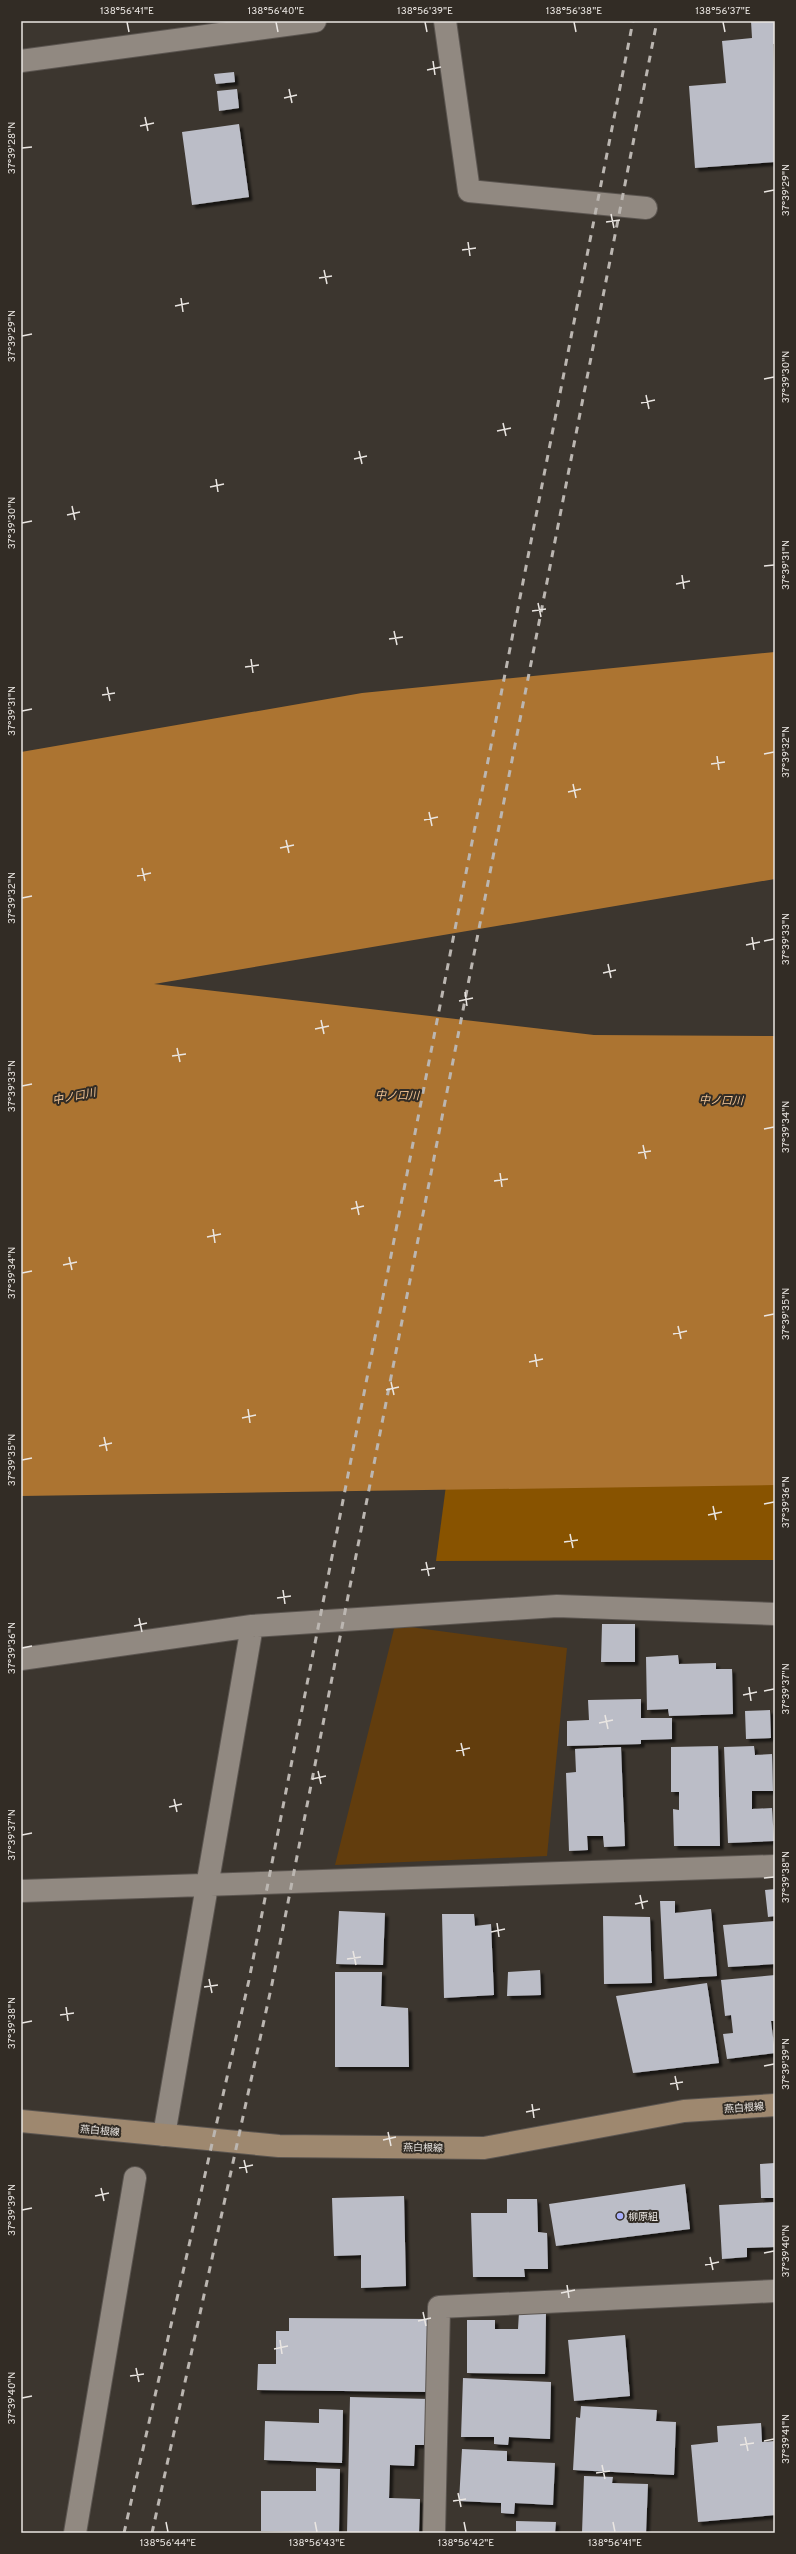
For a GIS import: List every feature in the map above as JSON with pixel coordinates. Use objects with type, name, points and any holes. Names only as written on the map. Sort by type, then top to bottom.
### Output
[{"type":"main road","name":"燕白根線","points":[[21,2121],[279,2146],[484,2148],[684,2111],[775,2105]]},
{"type":"street","points":[[21,61],[315,21]]},
{"type":"street","points":[[445,21],[469,191],[646,208]]},
{"type":"street","points":[[21,1658],[252,1626],[557,1606],[775,1614]]},
{"type":"street","points":[[164,2135],[252,1626]]},
{"type":"street","points":[[21,1891],[775,1866]]},
{"type":"street","points":[[75,2533],[135,2178]]},
{"type":"street","points":[[434,2533],[439,2307],[775,2291]]},
{"type":"shaded area","points":[[775,1452],[775,1560],[436,1561],[449,1463]]},
{"type":"shaded area","points":[[395,1625],[567,1648],[547,1856],[335,1865]]},
{"type":"water","name":"中ノ口川","points":[[775,652],[775,879],[154,984],[594,1035],[775,1036],[775,1485],[21,1496],[21,752],[362,693]]},
{"type":"building","points":[[751,21],[775,21],[775,44],[773,44],[775,162],[695,168],[689,86],[726,83],[722,41],[752,38]]},
{"type":"building","points":[[234,72],[235,82],[216,84],[214,74]]},
{"type":"building","points":[[237,89],[239,108],[219,111],[217,91]]},
{"type":"building","points":[[239,124],[249,197],[192,205],[182,132]]},
{"type":"building","points":[[602,1624],[635,1624],[635,1662],[601,1662]]},
{"type":"building","points":[[678,1655],[679,1664],[716,1663],[716,1669],[732,1669],[733,1714],[669,1716],[668,1709],[647,1710],[646,1657]]},
{"type":"building","points":[[641,1699],[641,1718],[672,1718],[672,1739],[641,1740],[641,1744],[567,1746],[567,1721],[589,1720],[588,1700]]},
{"type":"building","points":[[770,1710],[771,1738],[746,1739],[745,1711]]},
{"type":"building","points":[[718,1746],[720,1846],[674,1846],[673,1809],[679,1810],[679,1792],[671,1792],[671,1747]]},
{"type":"building","points":[[754,1746],[755,1755],[772,1754],[773,1791],[752,1791],[752,1809],[772,1808],[774,1841],[728,1843],[724,1747]]},
{"type":"building","points":[[621,1747],[625,1846],[604,1847],[603,1836],[587,1836],[588,1850],[569,1851],[566,1773],[576,1772],[575,1749]]},
{"type":"building","points":[[775,1889],[775,1916],[768,1917],[765,1890]]},
{"type":"building","points":[[660,1901],[675,1901],[675,1913],[711,1909],[717,1976],[664,1979]]},
{"type":"building","points":[[339,1911],[385,1913],[383,1965],[336,1964]]},
{"type":"building","points":[[442,1914],[474,1914],[475,1926],[491,1924],[494,1995],[444,1998]]},
{"type":"building","points":[[603,1916],[650,1917],[652,1983],[604,1984]]},
{"type":"building","points":[[775,1921],[775,1964],[728,1967],[723,1925]]},
{"type":"building","points":[[540,1970],[541,1995],[507,1996],[508,1972]]},
{"type":"building","points":[[335,1972],[382,1972],[381,2006],[408,2008],[409,2067],[335,2067]]},
{"type":"building","points":[[775,1975],[775,2021],[771,2021],[775,2053],[727,2059],[723,2034],[733,2033],[731,2015],[725,2016],[721,1980]]},
{"type":"building","points":[[707,1983],[719,2063],[633,2073],[616,1996]]},
{"type":"building","points":[[775,2163],[775,2198],[761,2198],[760,2164]]},
{"type":"building","name":"柳原組","points":[[685,2184],[690,2229],[556,2246],[549,2204]]},
{"type":"building","points":[[404,2196],[406,2286],[361,2288],[361,2255],[334,2256],[332,2198]]},
{"type":"building","points":[[507,2199],[537,2199],[538,2232],[547,2233],[548,2269],[524,2269],[525,2277],[473,2277],[471,2213],[507,2213]]},
{"type":"building","points":[[775,2202],[775,2247],[747,2248],[747,2257],[722,2259],[719,2205]]},
{"type":"building","points":[[519,2312],[546,2312],[545,2374],[467,2373],[467,2320],[495,2320],[495,2329],[518,2329]]},
{"type":"building","points":[[289,2318],[431,2319],[430,2392],[257,2390],[258,2364],[276,2364],[276,2331],[289,2331]]},
{"type":"building","points":[[625,2335],[630,2396],[574,2401],[568,2340]]},
{"type":"building","points":[[463,2378],[551,2382],[550,2439],[509,2437],[508,2445],[494,2444],[494,2437],[461,2437]]},
{"type":"building","points":[[350,2397],[430,2399],[429,2445],[415,2445],[414,2466],[390,2465],[389,2498],[420,2499],[419,2533],[347,2533]]},
{"type":"building","points":[[581,2406],[657,2410],[656,2421],[676,2422],[674,2475],[573,2470],[576,2417],[580,2418]]},
{"type":"building","points":[[319,2409],[343,2410],[342,2463],[264,2460],[265,2421],[319,2423]]},
{"type":"building","points":[[761,2423],[762,2442],[775,2441],[775,2515],[698,2522],[691,2445],[718,2442],[717,2426]]},
{"type":"building","points":[[462,2449],[507,2451],[507,2461],[555,2463],[553,2505],[515,2503],[514,2514],[501,2513],[501,2503],[459,2501]]},
{"type":"building","points":[[316,2468],[340,2469],[339,2532],[261,2531],[261,2491],[316,2491]]},
{"type":"building","points":[[584,2476],[613,2477],[612,2483],[648,2484],[646,2533],[582,2533]]},
{"type":"building","points":[[516,2521],[556,2522],[555,2533],[516,2533]]},
{"type":"railway","points":[[124,2533],[249,1980],[633,21]]},
{"type":"railway","points":[[152,2533],[272,1984],[657,21]]},
{"type":"place","name":"柳原組","points":[[620,2216]]}]
